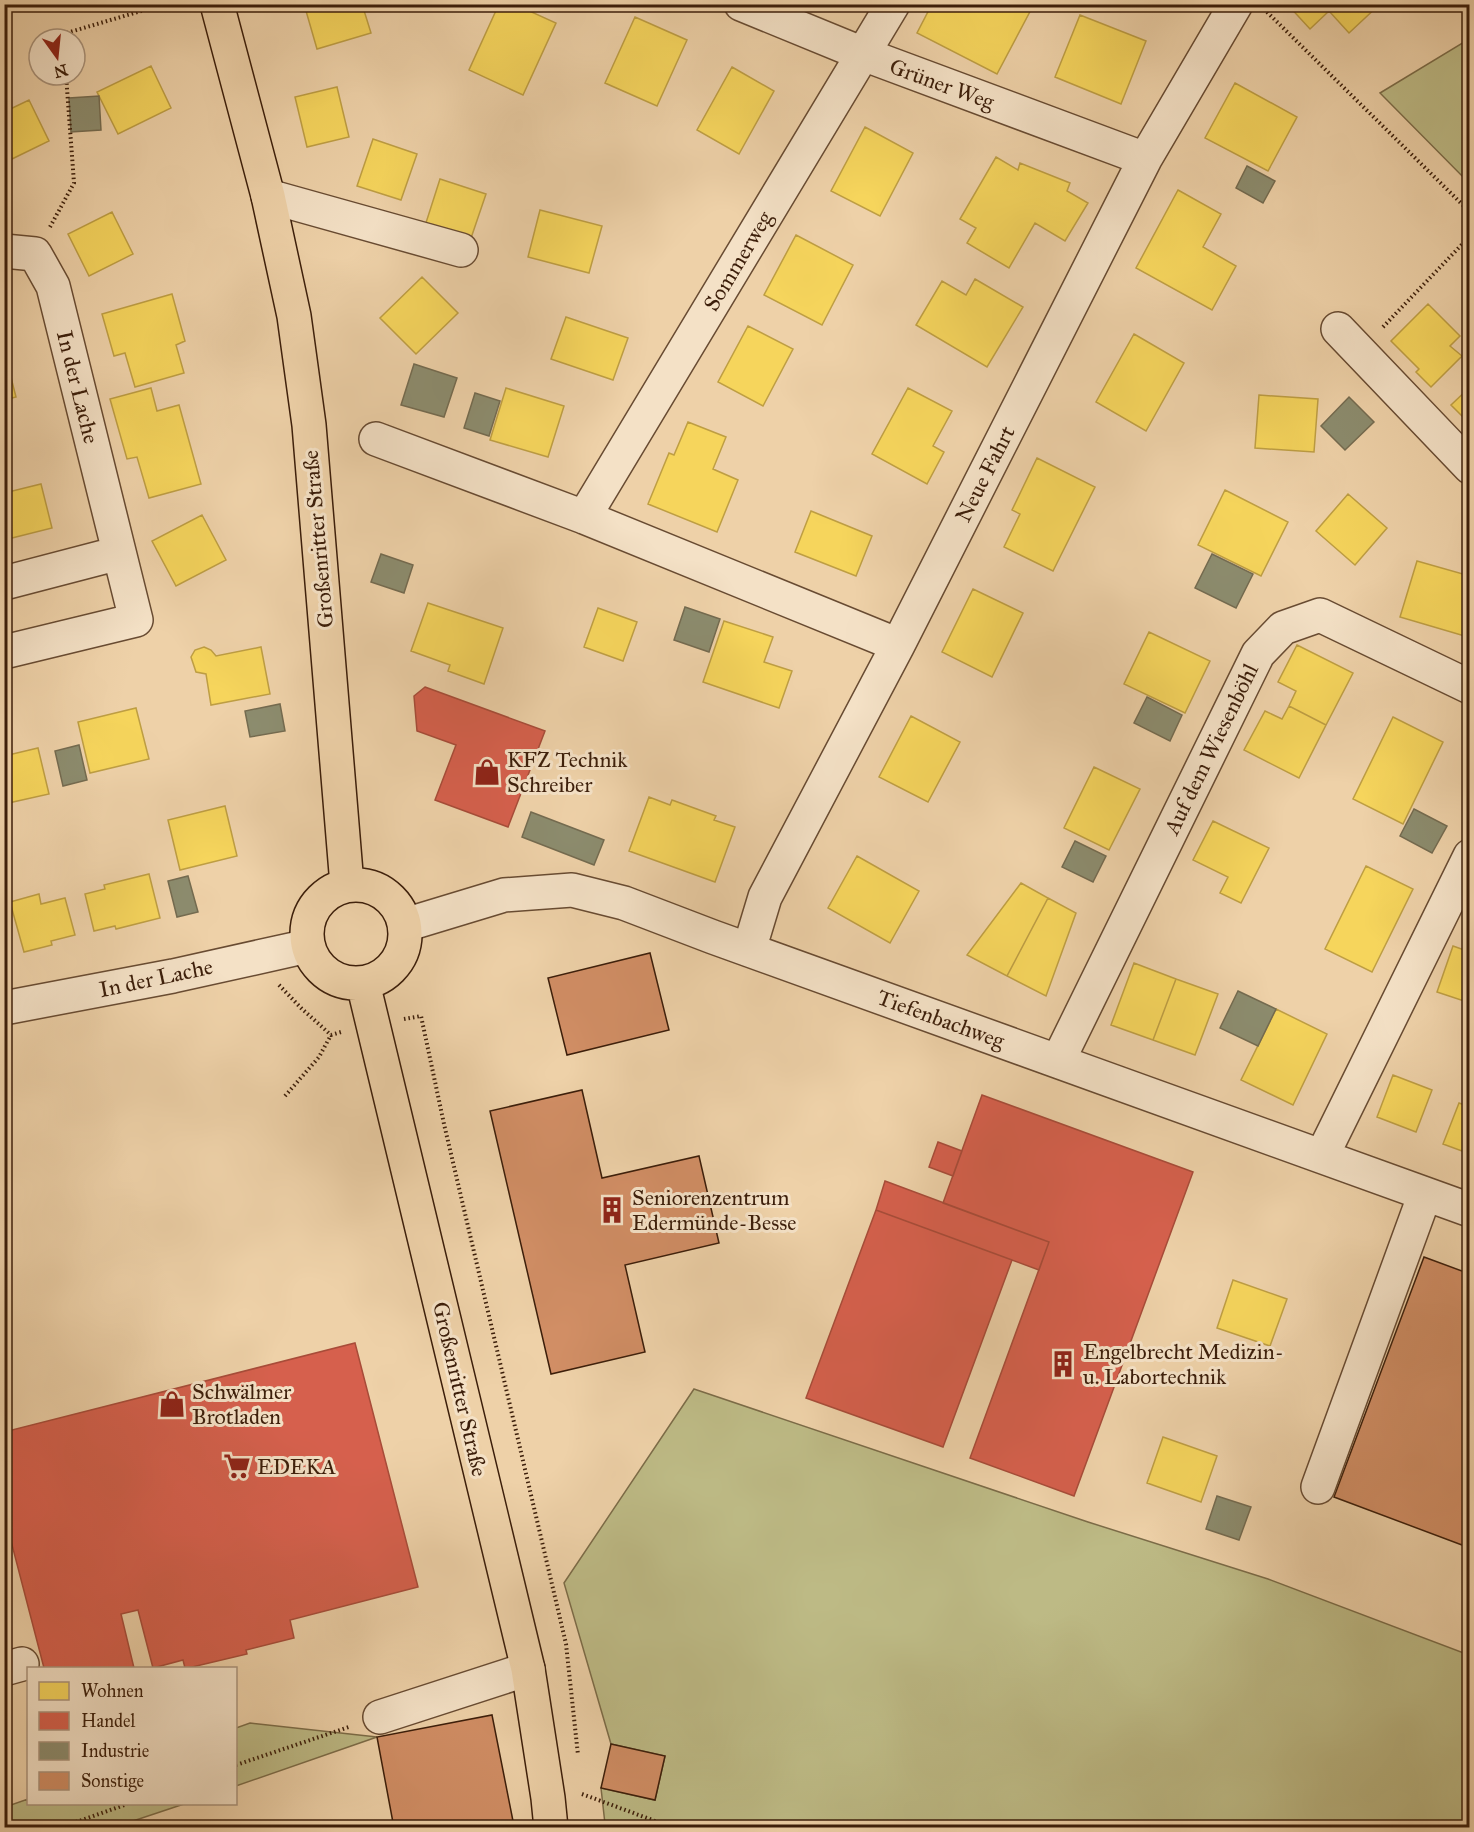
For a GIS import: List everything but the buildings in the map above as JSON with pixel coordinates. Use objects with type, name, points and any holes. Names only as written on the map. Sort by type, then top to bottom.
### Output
[{"type":"main road","name":"Großenritter Straße","points":[[217,4],[268,196],[294,316],[309,425],[347,885]]},
{"type":"main road","points":[[358,884],[380,890],[399,910],[405,924],[403,950],[392,967],[374,980],[363,983],[350,983],[328,975],[312,957],[308,946],[307,927],[315,907],[327,894],[347,885],[358,884]]},
{"type":"main road","name":"Großenritter Straße","points":[[363,983],[528,1669],[549,1813]]},
{"type":"street","name":"Grüner Weg","points":[[741,4],[863,54],[1145,159]]},
{"type":"street","name":"Sommerweg","points":[[584,517],[893,4]]},
{"type":"street","name":"Neue Fahrt","points":[[749,950],[765,897],[898,645],[1145,159],[1236,4]]},
{"type":"street","points":[[268,196],[461,250]]},
{"type":"street","name":"In der Lache","points":[[4,652],[136,620],[53,286],[20,252]]},
{"type":"street","points":[[1349,340],[1470,467]]},
{"type":"street","points":[[376,439],[584,517],[898,645]]},
{"type":"street","points":[[4,584],[119,553]]},
{"type":"street","name":"Auf dem Wiesenböhl","points":[[1058,1061],[1258,654],[1283,628],[1320,615],[1470,687]]},
{"type":"street","points":[[1322,1156],[1470,856]]},
{"type":"street","name":"Tiefenbachweg","points":[[405,924],[504,896],[572,890],[624,903],[1470,1210]]},
{"type":"street","name":"In der Lache","points":[[4,1008],[172,976],[308,946]]},
{"type":"street","points":[[1318,1487],[1425,1194]]},
{"type":"street","points":[[380,1717],[528,1669]]},
{"type":"path","points":[[87,27],[165,4]]},
{"type":"path","points":[[1260,4],[1470,212]]},
{"type":"path","points":[[20,252],[74,183],[67,87]]},
{"type":"path","points":[[1349,340],[1470,236]]},
{"type":"path","points":[[266,955],[270,975],[331,1035]]},
{"type":"path","points":[[285,1096],[319,1057],[331,1035],[421,1016],[444,1124],[566,1644],[578,1760]]},
{"type":"path","points":[[237,1765],[380,1717]]},
{"type":"path","points":[[581,1783],[582,1794],[674,1827]]},
{"type":"path","points":[[59,1827],[120,1805]]},
{"type":"shaded area","points":[[1469,39],[1469,183],[1380,93]]},
{"type":"shaded area","points":[[694,1389],[1088,1522],[1268,1579],[1469,1655],[1469,1827],[615,1827],[605,1824],[601,1788],[655,1800],[665,1756],[611,1744],[564,1583]]},
{"type":"shaded area","points":[[250,1723],[377,1737],[237,1786],[237,1728]]},
{"type":"shaded area","points":[[27,1799],[27,1805],[181,1805],[115,1827],[5,1827],[5,1807]]},
{"type":"place","name":"KFZ Technik Schreiber","points":[[487,772]]},
{"type":"place","name":"Seniorenzentrum Edermünde-Besse","points":[[612,1210]]},
{"type":"place","name":"Engelbrecht Medizin- u. Labortechnik","points":[[1063,1364]]},
{"type":"place","name":"Schwälmer Brotladen","points":[[172,1404]]},
{"type":"place","name":"EDEKA","points":[[237,1466]]}]
